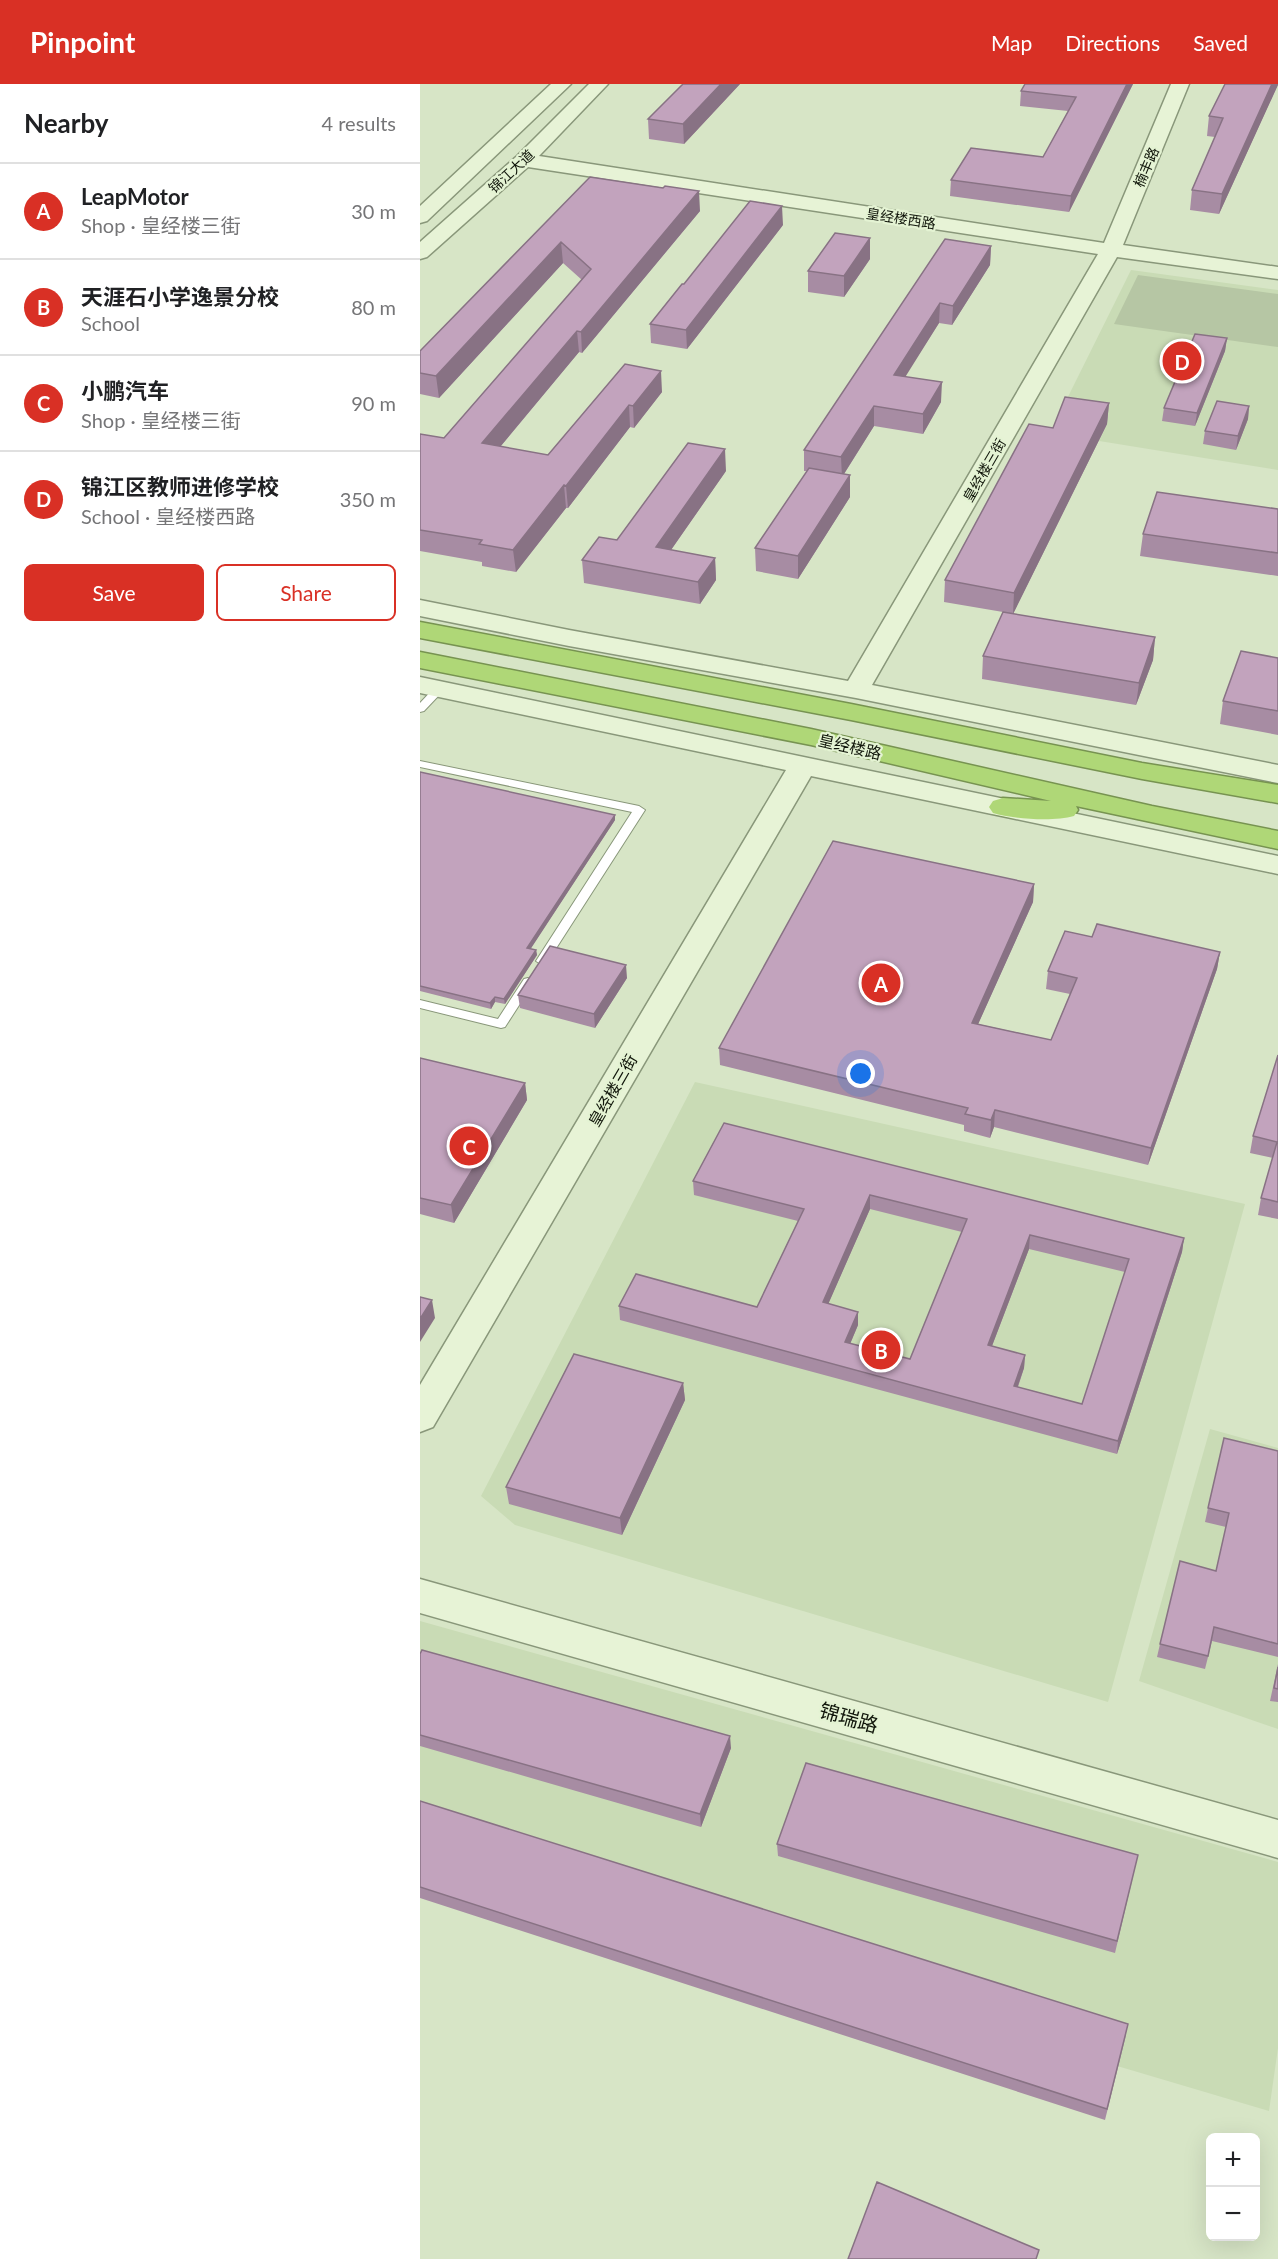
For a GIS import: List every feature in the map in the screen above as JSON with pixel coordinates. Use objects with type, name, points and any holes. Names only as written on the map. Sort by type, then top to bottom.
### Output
[{"type":"highway","name":"皇经楼路","points":[[420,630],[851,712],[1142,771],[1278,794]]},
{"type":"highway","name":"皇经楼路","points":[[420,660],[811,737],[1152,815],[1278,840]]},
{"type":"highway","points":[[1162,752],[1278,783]]},
{"type":"highway","points":[[1003,807],[1152,815]]},
{"type":"street","name":"锦江大道","points":[[420,217],[562,84]]},
{"type":"street","name":"锦江大道","points":[[420,253],[524,160],[599,84]]},
{"type":"street","name":"楠丰路","points":[[1111,250],[1180,84]]},
{"type":"street","name":"皇经楼西路","points":[[524,160],[1111,250],[1278,273]]},
{"type":"street","name":"皇经楼三街","points":[[856,690],[1111,250]]},
{"type":"street","points":[[420,608],[856,690],[1278,774]]},
{"type":"street","points":[[430,687],[804,764],[1278,866]]},
{"type":"street","name":"皇经楼三街","points":[[420,1417],[804,764]]},
{"type":"street","name":"锦瑞路","points":[[420,1596],[1278,1839]]},
{"type":"lane","points":[[420,709],[430,687]]},
{"type":"lane","points":[[420,764],[639,810],[501,1024],[420,1004]]},
{"type":"shaded area","points":[[1131,270],[1278,290],[1278,470],[1050,433]]},
{"type":"shaded area","points":[[1138,275],[1278,294],[1278,347],[1114,324]]},
{"type":"shaded area","points":[[695,1082],[1245,1204],[1108,1702],[515,1525],[481,1496]]},
{"type":"shaded area","points":[[1210,1429],[1278,1448],[1278,1729],[1139,1681]]},
{"type":"shaded area","points":[[420,1621],[1278,1862],[1278,2048],[1269,2111],[420,1859]]},
{"type":"building","points":[[683,84],[721,84],[683,124],[648,119]]},
{"type":"building","points":[[1025,84],[1127,84],[1071,196],[951,180],[971,148],[1043,157],[1076,97],[1021,91]]},
{"type":"building","points":[[1225,84],[1272,84],[1222,194],[1192,190],[1223,118],[1209,116]]},
{"type":"building","points":[[590,177],[699,191],[581,332],[577,331],[482,443],[548,455],[625,364],[661,371],[633,406],[629,405],[513,550],[479,544],[482,540],[420,530],[420,434],[444,438],[591,269],[561,242],[436,376],[420,373],[420,351]]},
{"type":"building","points":[[750,201],[782,206],[686,330],[650,324],[684,284]]},
{"type":"building","points":[[835,233],[870,238],[844,276],[808,271]]},
{"type":"building","points":[[945,239],[991,246],[953,306],[940,303],[894,375],[942,382],[923,414],[874,406],[841,457],[804,450]]},
{"type":"building","points":[[1195,334],[1227,338],[1197,413],[1164,408]]},
{"type":"building","points":[[1065,397],[1109,403],[1014,593],[945,580],[1029,424],[1053,428]]},
{"type":"building","points":[[1217,401],[1249,406],[1238,436],[1205,431]]},
{"type":"building","points":[[688,443],[725,449],[656,547],[715,558],[698,582],[582,560],[599,537],[617,540]]},
{"type":"building","points":[[809,468],[850,475],[798,556],[755,548]]},
{"type":"building","points":[[1157,492],[1278,509],[1278,553],[1143,534]]},
{"type":"building","points":[[1003,612],[1155,637],[1139,683],[983,656]]},
{"type":"building","points":[[1241,651],[1278,658],[1278,711],[1223,701]]},
{"type":"building","points":[[420,772],[615,815],[527,948],[536,950],[504,999],[495,997],[490,1003],[420,986]]},
{"type":"building","points":[[833,841],[1034,884],[972,1023],[1051,1040],[1077,978],[1048,971],[1065,931],[1092,937],[1097,924],[1220,952],[1151,1148],[995,1110],[991,1120],[965,1114],[968,1108],[719,1048]]},
{"type":"building","points":[[550,946],[626,965],[594,1014],[518,995]]},
{"type":"building","points":[[1278,1055],[1278,1202],[1261,1198],[1277,1142],[1253,1136]]},
{"type":"building","points":[[420,1058],[525,1083],[451,1205],[420,1198]]},
{"type":"building","points":[[724,1123],[1184,1238],[1118,1441],[619,1306],[636,1274],[757,1307],[804,1209],[693,1181]],"holes":[[[870,1195],[967,1219],[910,1359],[845,1342],[858,1312],[823,1302]],[[1030,1235],[1129,1259],[1082,1404],[1014,1386],[1025,1355],[988,1345]]]},
{"type":"building","points":[[420,1297],[432,1300],[420,1319]]},
{"type":"building","points":[[574,1354],[683,1383],[620,1518],[506,1487]]},
{"type":"building","points":[[1224,1438],[1278,1451],[1278,1644],[1214,1627],[1208,1656],[1160,1644],[1180,1561],[1216,1571],[1229,1513],[1208,1508]]},
{"type":"building","points":[[422,1650],[730,1736],[700,1814],[420,1735],[420,1654]]},
{"type":"building","points":[[1278,1667],[1278,1689],[1274,1688]]},
{"type":"building","points":[[806,1763],[1138,1855],[1117,1941],[777,1844]]},
{"type":"building","points":[[420,1801],[1128,2024],[1107,2109],[420,1887]]},
{"type":"building","points":[[877,2182],[1039,2250],[1036,2259],[848,2259]]},
{"type":"place","name":"锦江区教师进修学校","points":[[1182,361]]},
{"type":"place","name":"LeapMotor","points":[[881,983]]},
{"type":"place","name":"小鹏汽车","points":[[469,1146]]},
{"type":"place","name":"天涯石小学逸景分校","points":[[881,1350]]}]
